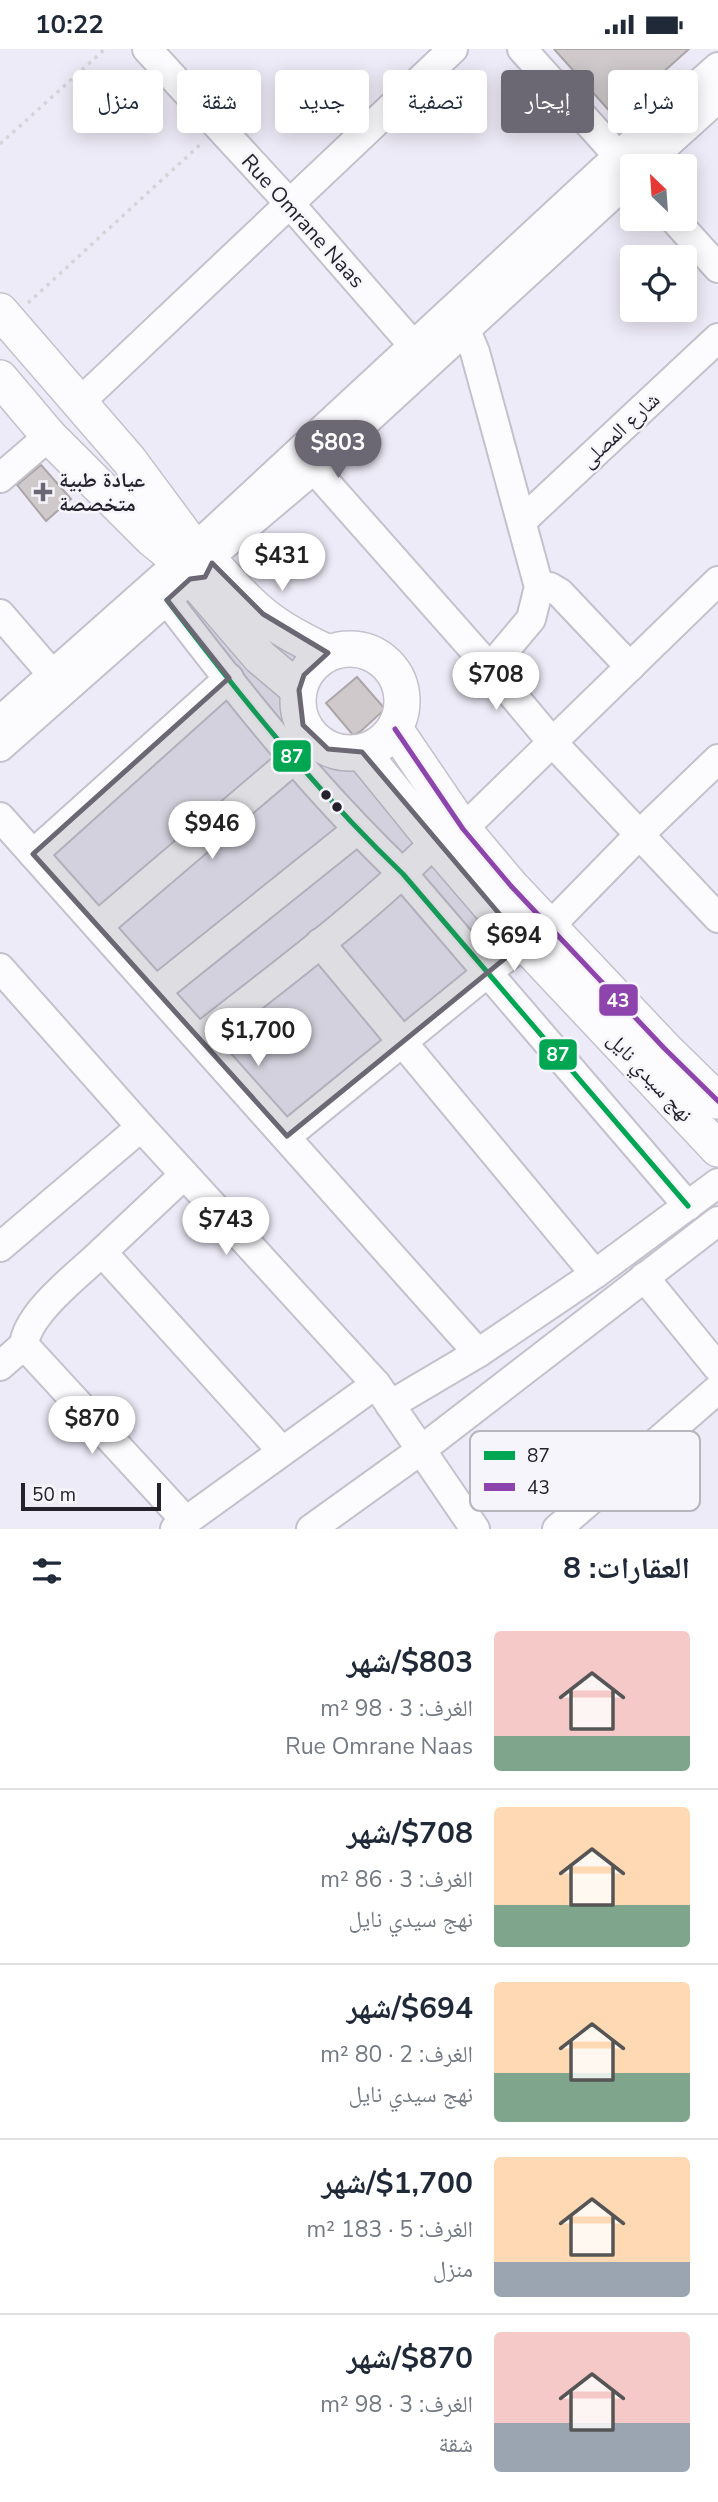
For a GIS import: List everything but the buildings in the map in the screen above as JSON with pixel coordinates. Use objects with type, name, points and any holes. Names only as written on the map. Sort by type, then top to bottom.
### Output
[{"type":"main road","points":[[4,316],[129,460],[191,565],[260,657],[299,690]]},
{"type":"main road","points":[[0,378],[49,436],[152,539],[245,599],[280,627],[328,653]]},
{"type":"main road","points":[[361,649],[377,655],[390,666],[399,680],[403,696],[402,713],[395,729],[375,747],[362,752],[345,753],[328,749],[314,739],[303,725],[298,708],[299,690],[304,675],[328,653],[361,649]]},
{"type":"main road","name":"نهج سيدي نايل","points":[[395,729],[449,836]]},
{"type":"main road","name":"نهج سيدي نايل","points":[[362,752],[449,836],[512,886],[537,935],[718,1149]]},
{"type":"main road","name":"نهج سيدي نايل","points":[[537,935],[718,1101]]},
{"type":"street","name":"Rue Omrane Naas","points":[[147,49],[177,82]]},
{"type":"street","points":[[79,403],[453,49]]},
{"type":"street","points":[[522,49],[620,156]]},
{"type":"street","points":[[643,154],[718,67]]},
{"type":"street","points":[[648,154],[718,98]]},
{"type":"street","name":"Rue Omrane Naas","points":[[224,133],[290,204],[421,354]]},
{"type":"street","points":[[0,720],[59,682],[620,178]]},
{"type":"street","points":[[685,231],[718,268]]},
{"type":"street","points":[[459,321],[482,375],[539,587],[531,619],[491,668]]},
{"type":"street","name":"شارع المصلى","points":[[522,521],[718,338]]},
{"type":"street","points":[[0,747],[59,682],[191,565],[314,469],[421,354]]},
{"type":"street","points":[[0,478],[49,436]]},
{"type":"street","points":[[314,469],[491,668],[553,743],[718,918]]},
{"type":"street","points":[[191,565],[229,678],[356,830],[403,874],[688,1206]]},
{"type":"street","points":[[199,1039],[449,836],[553,743],[718,581]]},
{"type":"street","points":[[539,587],[550,587],[560,593],[630,667]]},
{"type":"street","points":[[0,614],[59,682]]},
{"type":"street","points":[[33,854],[229,678]]},
{"type":"street","points":[[98,926],[295,758]]},
{"type":"street","points":[[287,1136],[537,935],[639,835],[716,765]]},
{"type":"street","points":[[0,817],[478,1353]]},
{"type":"street","points":[[156,991],[356,830]]},
{"type":"street","points":[[320,943],[595,1274]]},
{"type":"street","points":[[0,968],[383,1394],[475,1529]]},
{"type":"street","points":[[0,1247],[141,1127]]},
{"type":"street","points":[[0,1366],[24,1345],[27,1330],[37,1315],[184,1175]]},
{"type":"street","points":[[24,1345],[196,1522],[282,1451],[383,1394],[478,1353],[595,1274],[718,1183]]},
{"type":"street","points":[[311,1529],[421,1450],[718,1221]]},
{"type":"street","points":[[102,1252],[282,1451]]},
{"type":"street","points":[[644,1277],[718,1369]]},
{"type":"street","points":[[670,1431],[718,1389]]},
{"type":"street","points":[[557,1529],[578,1511]]},
{"type":"path","points":[[0,145],[105,49]]},
{"type":"path","points":[[4,316],[213,133]]},
{"type":"highlighted area","points":[[212,563],[263,614],[328,653],[304,675],[299,690],[303,725],[328,749],[362,752],[524,943],[287,1136],[33,854],[229,678],[167,600],[190,579],[205,577]]},
{"type":"transit line","name":"87","points":[[167,600],[222,672],[309,776],[403,874],[688,1206]]},
{"type":"transit line","name":"43","points":[[395,729],[463,829],[511,886],[664,1048],[718,1101]]},
{"type":"place","name":"عيادة طبية متخصصة","points":[[43,492]]}]
